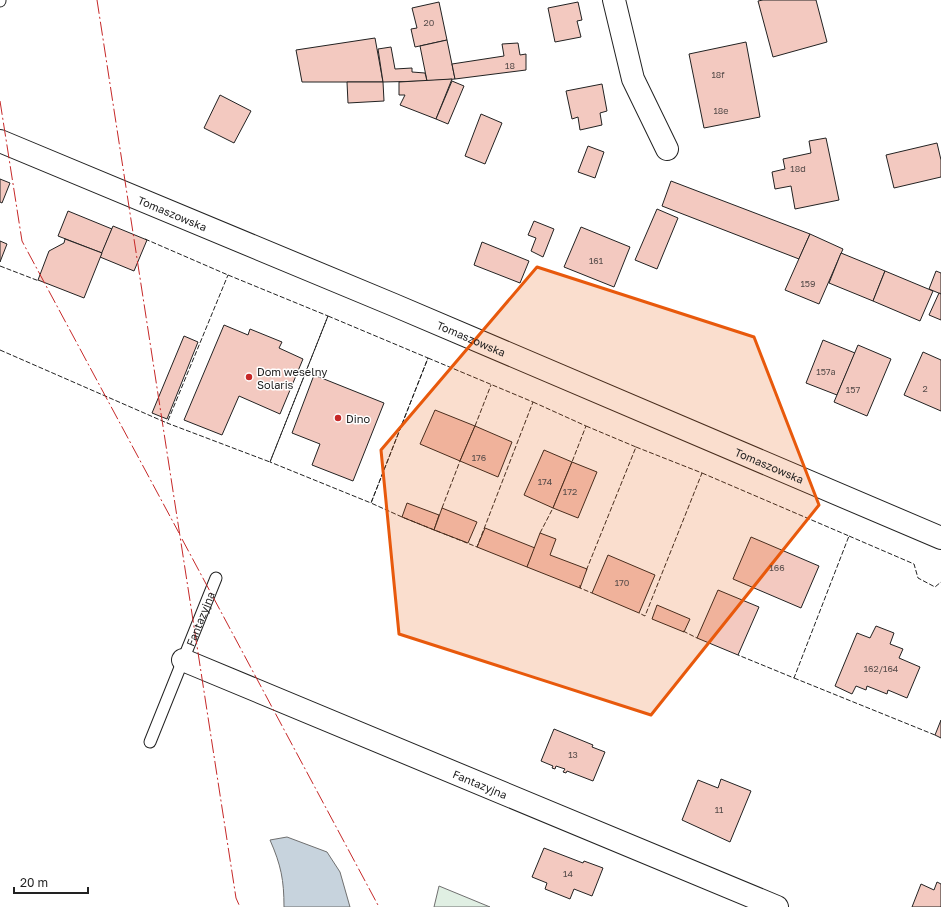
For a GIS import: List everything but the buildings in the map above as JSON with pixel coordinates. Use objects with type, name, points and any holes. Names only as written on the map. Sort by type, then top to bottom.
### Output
[{"type":"street","points":[[614,0],[633,79],[667,149]]},
{"type":"street","name":"Tomaszowska","points":[[0,141],[394,305],[941,537]]},
{"type":"street","name":"Fantazyjna","points":[[182,660],[777,907]]},
{"type":"lane","name":"Fantazyjna","points":[[150,742],[216,578]]},
{"type":"highlighted area","points":[[537,267],[754,337],[819,505],[651,715],[399,634],[381,450]]},
{"type":"green space","points":[[439,886],[490,907],[434,907]]},
{"type":"shaded area","points":[[287,837],[327,852],[340,872],[350,907],[284,907],[281,873],[277,857],[270,840]]},
{"type":"fence","points":[[145,239],[228,275]]},
{"type":"fence","points":[[0,266],[39,281]]},
{"type":"fence","points":[[228,275],[328,316],[270,462],[167,423],[228,275]]},
{"type":"fence","points":[[328,316],[428,358],[371,503],[270,462],[328,316]]},
{"type":"fence","points":[[0,350],[167,423]]},
{"type":"fence","points":[[428,358],[533,402],[477,547],[371,503],[428,358]]},
{"type":"fence","points":[[475,426],[491,385]]},
{"type":"fence","points":[[533,402],[586,426],[572,462]]},
{"type":"fence","points":[[586,426],[636,447],[586,571]]},
{"type":"fence","points":[[636,447],[702,473],[645,616],[639,613]]},
{"type":"fence","points":[[442,508],[460,461]]},
{"type":"fence","points":[[702,473],[849,536],[794,678],[738,655]]},
{"type":"fence","points":[[540,533],[553,508]]},
{"type":"fence","points":[[849,536],[914,564],[918,578],[935,587],[941,582]]},
{"type":"fence","points":[[580,585],[580,588],[592,593]]},
{"type":"fence","points":[[683,631],[697,638]]},
{"type":"fence","points":[[794,678],[935,735]]},
{"type":"power","points":[[97,0],[236,898],[240,907]]},
{"type":"power","points":[[0,101],[22,241],[179,533]]},
{"type":"power","points":[[182,539],[379,907]]},
{"type":"place","name":"Dom weselny Solaris","points":[[249,377]]},
{"type":"place","name":"Dino","points":[[338,418]]}]
